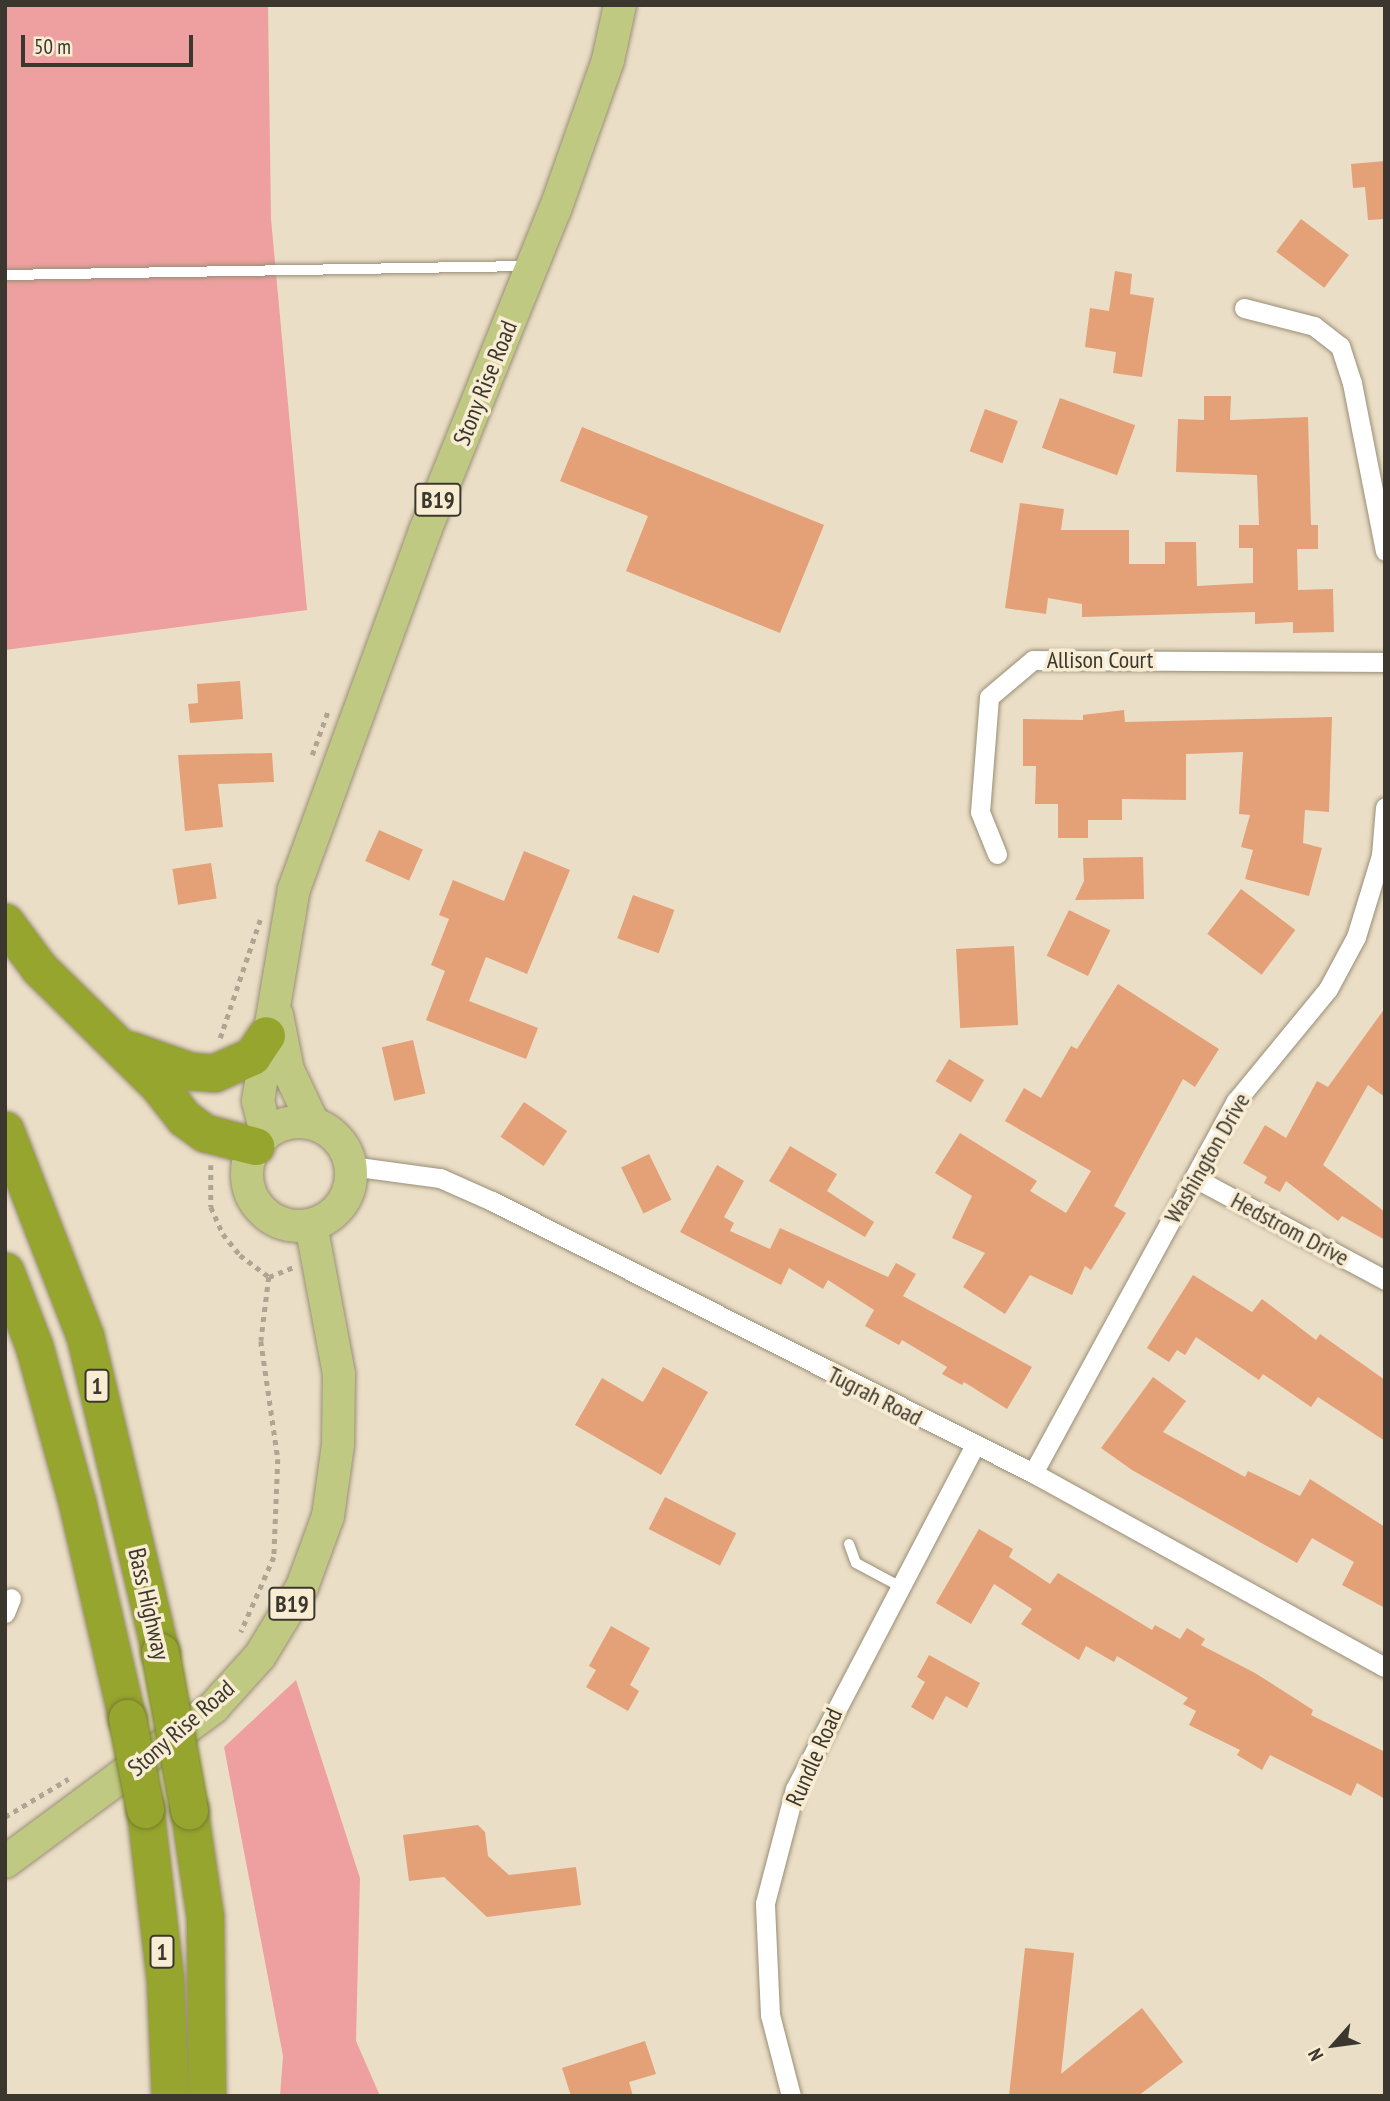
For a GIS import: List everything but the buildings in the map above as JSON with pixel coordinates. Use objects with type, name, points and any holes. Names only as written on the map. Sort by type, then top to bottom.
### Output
[{"type":"highway","points":[[5,922],[39,968],[119,1046],[184,1118],[205,1133],[260,1139]]},
{"type":"highway","points":[[119,1046],[190,1071],[214,1073],[252,1056],[266,1035]]},
{"type":"highway","name":"Bass Highway","points":[[5,1130],[85,1336],[160,1652],[205,1917],[207,2096]]},
{"type":"highway","name":"Bass Highway","points":[[5,1270],[34,1346],[77,1502],[127,1718],[145,1809],[165,1978],[170,2096]]},
{"type":"main road","name":"Stony Rise Road","points":[[260,1139],[257,1101],[266,1035],[276,1000],[294,889],[425,531],[532,266],[608,60],[620,5]]},
{"type":"main road","name":"Stony Rise Road","points":[[276,1000],[288,1070],[313,1123]]},
{"type":"main road","points":[[260,1139],[288,1122],[313,1123]]},
{"type":"main road","name":"B19","points":[[313,1123],[338,1139],[351,1166]]},
{"type":"main road","name":"B19","points":[[260,1139],[247,1173],[254,1200],[283,1223],[311,1224]]},
{"type":"main road","points":[[311,1224],[334,1213],[344,1199],[351,1166]]},
{"type":"main road","name":"Stony Rise Road","points":[[5,1862],[213,1708],[260,1656],[302,1587],[328,1516],[338,1445],[340,1374],[311,1224]]},
{"type":"street","points":[[1244,308],[1314,326],[1340,346],[1353,383],[1385,551]]},
{"type":"street","name":"Allison Court","points":[[998,854],[980,812],[989,697],[1033,660],[1385,662]]},
{"type":"street","name":"Washington Drive","points":[[1033,1473],[1236,1101],[1328,989],[1356,937],[1381,855],[1385,807]]},
{"type":"street","name":"Tugrah Road","points":[[351,1166],[416,1173],[454,1184],[974,1446],[1033,1473],[1385,1667]]},
{"type":"street","name":"Hedstrom Drive","points":[[1195,1178],[1385,1280]]},
{"type":"street","name":"Rundle Road","points":[[791,2096],[770,2015],[765,1903],[795,1789],[974,1446]]},
{"type":"lane","points":[[5,275],[532,266]]},
{"type":"lane","points":[[849,1544],[856,1563],[899,1586]]},
{"type":"path","points":[[218,1136],[210,1169],[211,1207],[223,1234],[240,1255],[269,1277],[261,1341],[278,1459],[274,1557],[235,1645]]},
{"type":"path","points":[[5,1817],[77,1774]]},
{"type":"shaded area","points":[[5,5],[268,5],[271,219],[307,610],[5,650]]},
{"type":"shaded area","points":[[296,1680],[360,1878],[356,2041],[380,2096],[280,2096],[283,2056],[224,1747]]}]
